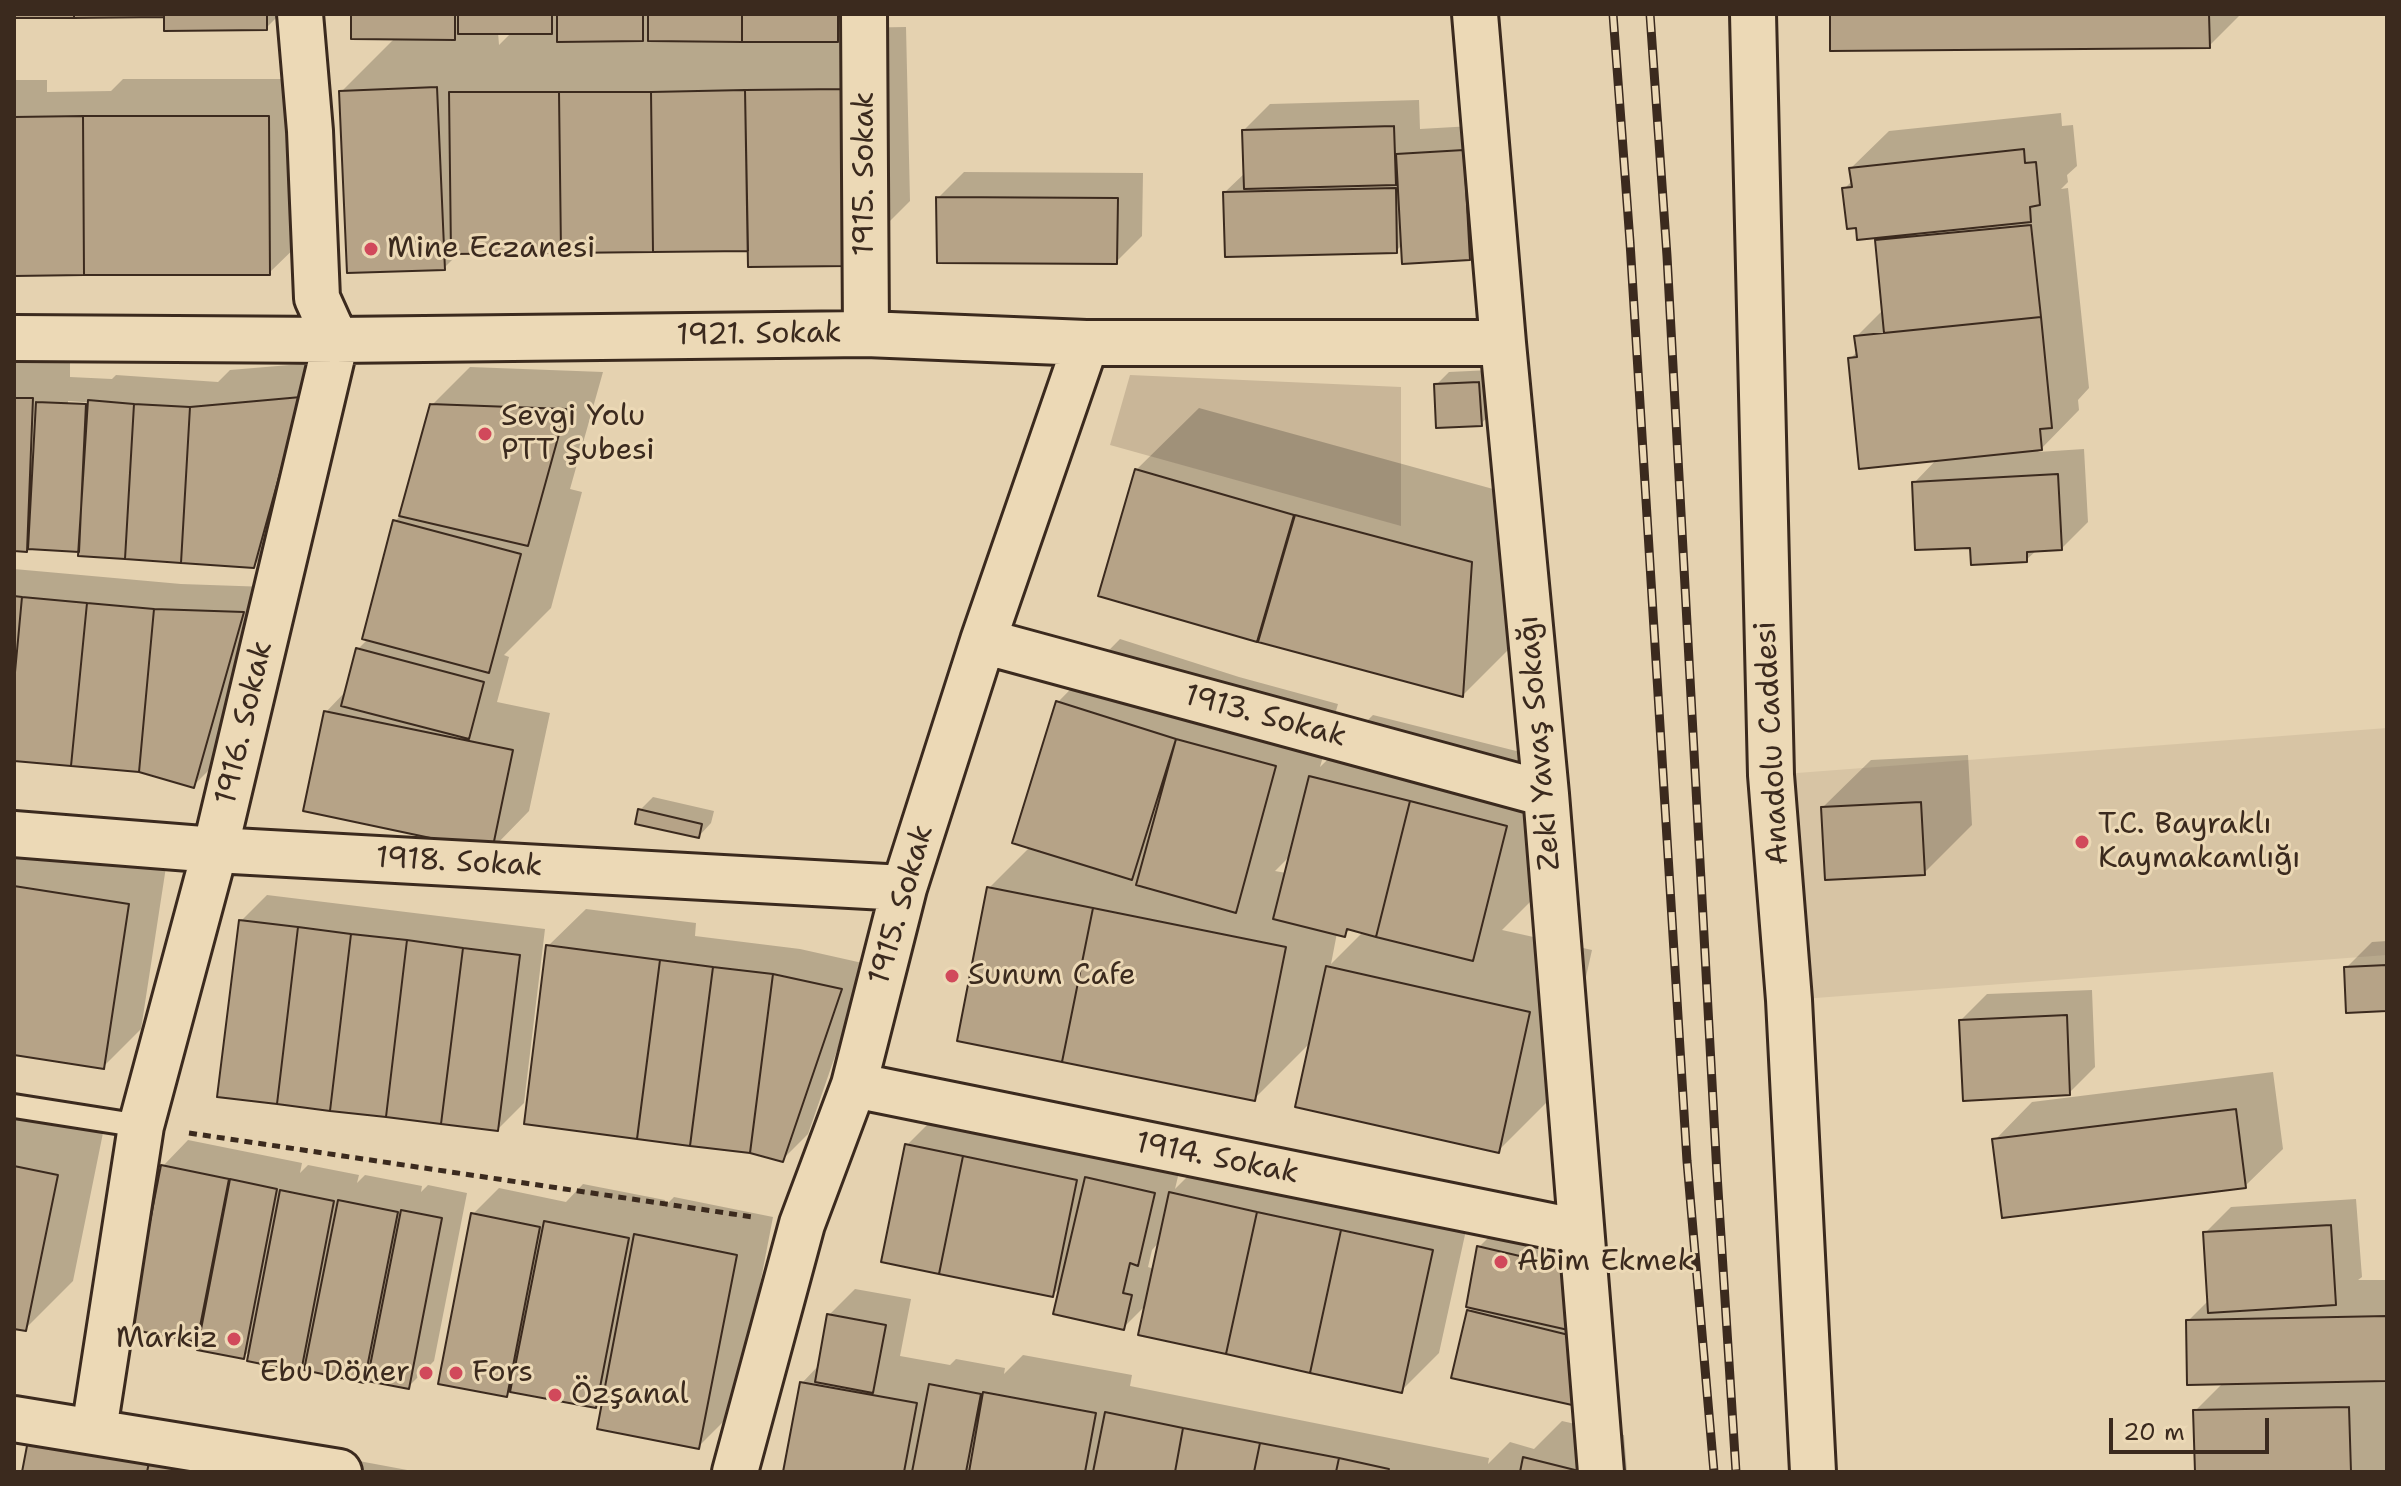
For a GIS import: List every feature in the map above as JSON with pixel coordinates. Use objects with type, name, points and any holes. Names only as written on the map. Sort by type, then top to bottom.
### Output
[{"type":"street","points":[[300,14],[310,131],[317,298],[336,340]]},
{"type":"street","name":"1915. Sokak","points":[[864,14],[866,334]]},
{"type":"street","name":"Zeki Yavaş Sokağı","points":[[1475,14],[1546,794],[1601,1472]]},
{"type":"street","name":"Anadolu Caddesi","points":[[1753,14],[1771,775],[1789,1000],[1813,1472]]},
{"type":"street","name":"1921. Sokak","points":[[14,338],[336,340],[866,334],[1086,343],[1503,343]]},
{"type":"street","name":"1916. Sokak","points":[[94,1430],[141,1126],[215,850],[336,340]]},
{"type":"street","name":"1915. Sokak","points":[[735,1472],[802,1224],[854,1085],[904,888],[983,641],[1086,343]]},
{"type":"street","name":"1913. Sokak","points":[[983,641],[1546,794]]},
{"type":"street","name":"1918. Sokak","points":[[14,834],[215,850],[904,888]]},
{"type":"street","name":"1914. Sokak","points":[[854,1085],[1580,1232]]},
{"type":"street","points":[[14,1419],[339,1472]]},
{"type":"lane","points":[[14,1106],[141,1126]]},
{"type":"path","points":[[141,1126],[802,1224]]},
{"type":"shaded area","points":[[1130,375],[1401,387],[1401,526],[1110,445]]},
{"type":"shaded area","name":"T.C. Bayraklı Kaymakamlığı","points":[[2387,728],[2387,955],[1789,1000],[1771,775]]},
{"type":"building","points":[[14,14],[74,14],[74,18],[14,18]]},
{"type":"building","points":[[74,14],[164,14],[164,17],[74,18]]},
{"type":"building","points":[[164,14],[267,14],[267,30],[164,31]]},
{"type":"building","points":[[351,14],[455,14],[455,40],[351,39]]},
{"type":"building","points":[[458,14],[552,14],[552,34],[458,34]]},
{"type":"building","points":[[557,14],[643,14],[643,41],[557,42]]},
{"type":"building","points":[[648,14],[742,14],[742,42],[648,41]]},
{"type":"building","points":[[742,14],[838,14],[838,42],[742,42]]},
{"type":"building","points":[[1830,14],[2209,14],[2210,48],[1830,51]]},
{"type":"building","points":[[437,87],[445,270],[347,273],[339,91]]},
{"type":"building","points":[[845,89],[848,266],[748,267],[745,90]]},
{"type":"building","points":[[745,90],[748,251],[653,252],[651,92]]},
{"type":"building","points":[[449,92],[559,92],[561,253],[451,254]]},
{"type":"building","points":[[559,92],[651,92],[653,252],[561,253]]},
{"type":"building","points":[[83,116],[84,275],[14,276],[14,117]]},
{"type":"building","points":[[83,116],[269,116],[270,275],[84,275]]},
{"type":"building","points":[[1394,126],[1396,185],[1244,189],[1242,130]]},
{"type":"building","points":[[2024,149],[2025,163],[2036,162],[2040,205],[2030,207],[2031,222],[1857,240],[1856,228],[1847,229],[1842,188],[1852,187],[1849,168]]},
{"type":"building","points":[[1464,150],[1470,260],[1402,264],[1396,154]]},
{"type":"building","points":[[1396,188],[1397,253],[1225,257],[1223,192]]},
{"type":"building","points":[[936,197],[1118,198],[1117,264],[937,263]]},
{"type":"building","points":[[2031,225],[2041,317],[1884,333],[1875,240]]},
{"type":"building","points":[[2041,317],[2052,428],[2040,429],[2042,450],[1859,469],[1848,358],[1857,357],[1854,336]]},
{"type":"building","points":[[1479,382],[1482,426],[1436,428],[1434,384]]},
{"type":"building","points":[[301,397],[254,568],[181,563],[190,407]]},
{"type":"building","points":[[14,398],[33,398],[27,552],[14,551]]},
{"type":"building","points":[[88,400],[134,404],[125,559],[78,556]]},
{"type":"building","points":[[36,402],[86,404],[79,552],[28,549]]},
{"type":"building","points":[[134,404],[190,407],[181,563],[125,559]]},
{"type":"building","points":[[430,404],[566,409],[528,546],[399,516]]},
{"type":"building","points":[[1135,469],[1294,515],[1257,642],[1098,596]]},
{"type":"building","points":[[2058,474],[2062,550],[2027,552],[2027,562],[1971,565],[1970,548],[1915,550],[1912,482]]},
{"type":"building","points":[[1295,515],[1472,562],[1463,697],[1258,642]]},
{"type":"building","points":[[393,520],[521,554],[489,673],[362,639]]},
{"type":"building","points":[[14,596],[22,597],[14,683]]},
{"type":"building","points":[[22,597],[87,603],[71,766],[14,761],[14,683]]},
{"type":"building","points":[[87,603],[154,609],[139,772],[71,766]]},
{"type":"building","points":[[154,609],[244,612],[194,788],[139,772]]},
{"type":"building","points":[[356,648],[484,682],[469,739],[341,706]]},
{"type":"building","points":[[1056,701],[1176,739],[1132,880],[1012,843]]},
{"type":"building","points":[[324,711],[513,750],[492,851],[303,811]]},
{"type":"building","points":[[1176,739],[1276,766],[1236,913],[1136,885]]},
{"type":"building","points":[[1309,776],[1410,801],[1376,937],[1347,929],[1345,937],[1273,919]]},
{"type":"building","points":[[1410,801],[1507,826],[1473,961],[1376,937]]},
{"type":"building","points":[[1921,802],[1925,875],[1825,880],[1821,807]]},
{"type":"building","points":[[638,809],[702,824],[699,838],[635,824]]},
{"type":"building","points":[[14,886],[129,904],[104,1069],[14,1055]]},
{"type":"building","points":[[987,887],[1093,908],[1062,1062],[957,1041]]},
{"type":"building","points":[[1093,908],[1286,947],[1255,1101],[1062,1062]]},
{"type":"building","points":[[239,920],[298,927],[277,1104],[217,1097]]},
{"type":"building","points":[[298,927],[351,934],[330,1111],[277,1104]]},
{"type":"building","points":[[351,934],[407,940],[386,1117],[330,1111]]},
{"type":"building","points":[[407,940],[463,948],[441,1124],[386,1117]]},
{"type":"building","points":[[546,945],[660,960],[637,1139],[524,1124]]},
{"type":"building","points":[[463,948],[520,955],[498,1131],[441,1124]]},
{"type":"building","points":[[660,960],[713,967],[690,1146],[637,1139]]},
{"type":"building","points":[[2387,965],[2387,1011],[2346,1013],[2344,967]]},
{"type":"building","points":[[1326,966],[1530,1012],[1499,1153],[1295,1107]]},
{"type":"building","points":[[713,967],[773,974],[750,1153],[690,1146]]},
{"type":"building","points":[[773,974],[842,989],[783,1162],[750,1153]]},
{"type":"building","points":[[2067,1015],[2070,1095],[1963,1101],[1959,1020]]},
{"type":"building","points":[[2236,1109],[2246,1188],[2002,1218],[1992,1139]]},
{"type":"building","points":[[905,1144],[963,1156],[939,1274],[881,1262]]},
{"type":"building","points":[[963,1156],[1077,1180],[1053,1297],[939,1274]]},
{"type":"building","points":[[161,1165],[229,1179],[197,1342],[129,1329]]},
{"type":"building","points":[[14,1166],[58,1175],[26,1331],[14,1329]]},
{"type":"building","points":[[1085,1177],[1155,1193],[1138,1266],[1130,1263],[1123,1293],[1132,1295],[1124,1330],[1053,1314]]},
{"type":"building","points":[[230,1179],[277,1189],[244,1359],[197,1350]]},
{"type":"building","points":[[280,1190],[334,1201],[301,1372],[247,1361]]},
{"type":"building","points":[[1169,1192],[1257,1212],[1226,1354],[1138,1335]]},
{"type":"building","points":[[338,1200],[398,1212],[364,1383],[304,1370]]},
{"type":"building","points":[[401,1210],[442,1218],[409,1389],[367,1381]]},
{"type":"building","points":[[1257,1212],[1341,1230],[1310,1373],[1226,1354]]},
{"type":"building","points":[[471,1213],[540,1227],[507,1397],[438,1384]]},
{"type":"building","points":[[544,1221],[629,1238],[596,1408],[510,1392]]},
{"type":"building","points":[[2331,1225],[2336,1305],[2208,1313],[2203,1232]]},
{"type":"building","points":[[1341,1230],[1433,1250],[1402,1393],[1310,1373]]},
{"type":"building","points":[[634,1234],[737,1255],[699,1449],[597,1429]]},
{"type":"building","points":[[1477,1246],[1571,1268],[1586,1334],[1466,1307]]},
{"type":"building","points":[[1467,1310],[1581,1338],[1590,1409],[1451,1378]]},
{"type":"building","points":[[827,1314],[886,1325],[873,1393],[815,1382]]},
{"type":"building","points":[[2387,1316],[2387,1381],[2187,1385],[2186,1320]]},
{"type":"building","points":[[800,1382],[917,1403],[904,1472],[783,1472]]},
{"type":"building","points":[[929,1384],[981,1394],[966,1472],[912,1472]]},
{"type":"building","points":[[983,1392],[1096,1413],[1085,1472],[969,1472]]},
{"type":"building","points":[[2349,1407],[2351,1472],[2195,1472],[2193,1410]]},
{"type":"building","points":[[1105,1412],[1183,1428],[1175,1472],[1093,1472]]},
{"type":"building","points":[[1183,1428],[1260,1443],[1254,1472],[1175,1472]]},
{"type":"building","points":[[30,1430],[151,1453],[147,1472],[22,1472]]},
{"type":"building","points":[[1260,1443],[1339,1458],[1336,1472],[1254,1472]]},
{"type":"building","points":[[151,1453],[208,1472],[147,1472]]},
{"type":"building","points":[[1523,1457],[1583,1472],[1520,1472]]},
{"type":"building","points":[[1339,1458],[1389,1469],[1388,1472],[1336,1472]]},
{"type":"railway","points":[[1613,14],[1687,1161],[1714,1472]]},
{"type":"railway","points":[[1650,14],[1667,256],[1736,1472]]},
{"type":"place","name":"Mine Eczanesi","points":[[371,249]]},
{"type":"place","name":"Sevgi Yolu PTT Şubesi","points":[[485,434]]},
{"type":"place","name":"T.C. Bayraklı Kaymakamlığı","points":[[2082,842]]},
{"type":"place","name":"Sunum Cafe","points":[[952,976]]},
{"type":"place","name":"Abim Ekmek","points":[[1501,1262]]},
{"type":"place","name":"Markiz","points":[[234,1339]]},
{"type":"place","name":"Ebu Döner","points":[[426,1373]]},
{"type":"place","name":"Fors","points":[[456,1373]]},
{"type":"place","name":"Özşanal","points":[[555,1395]]}]
